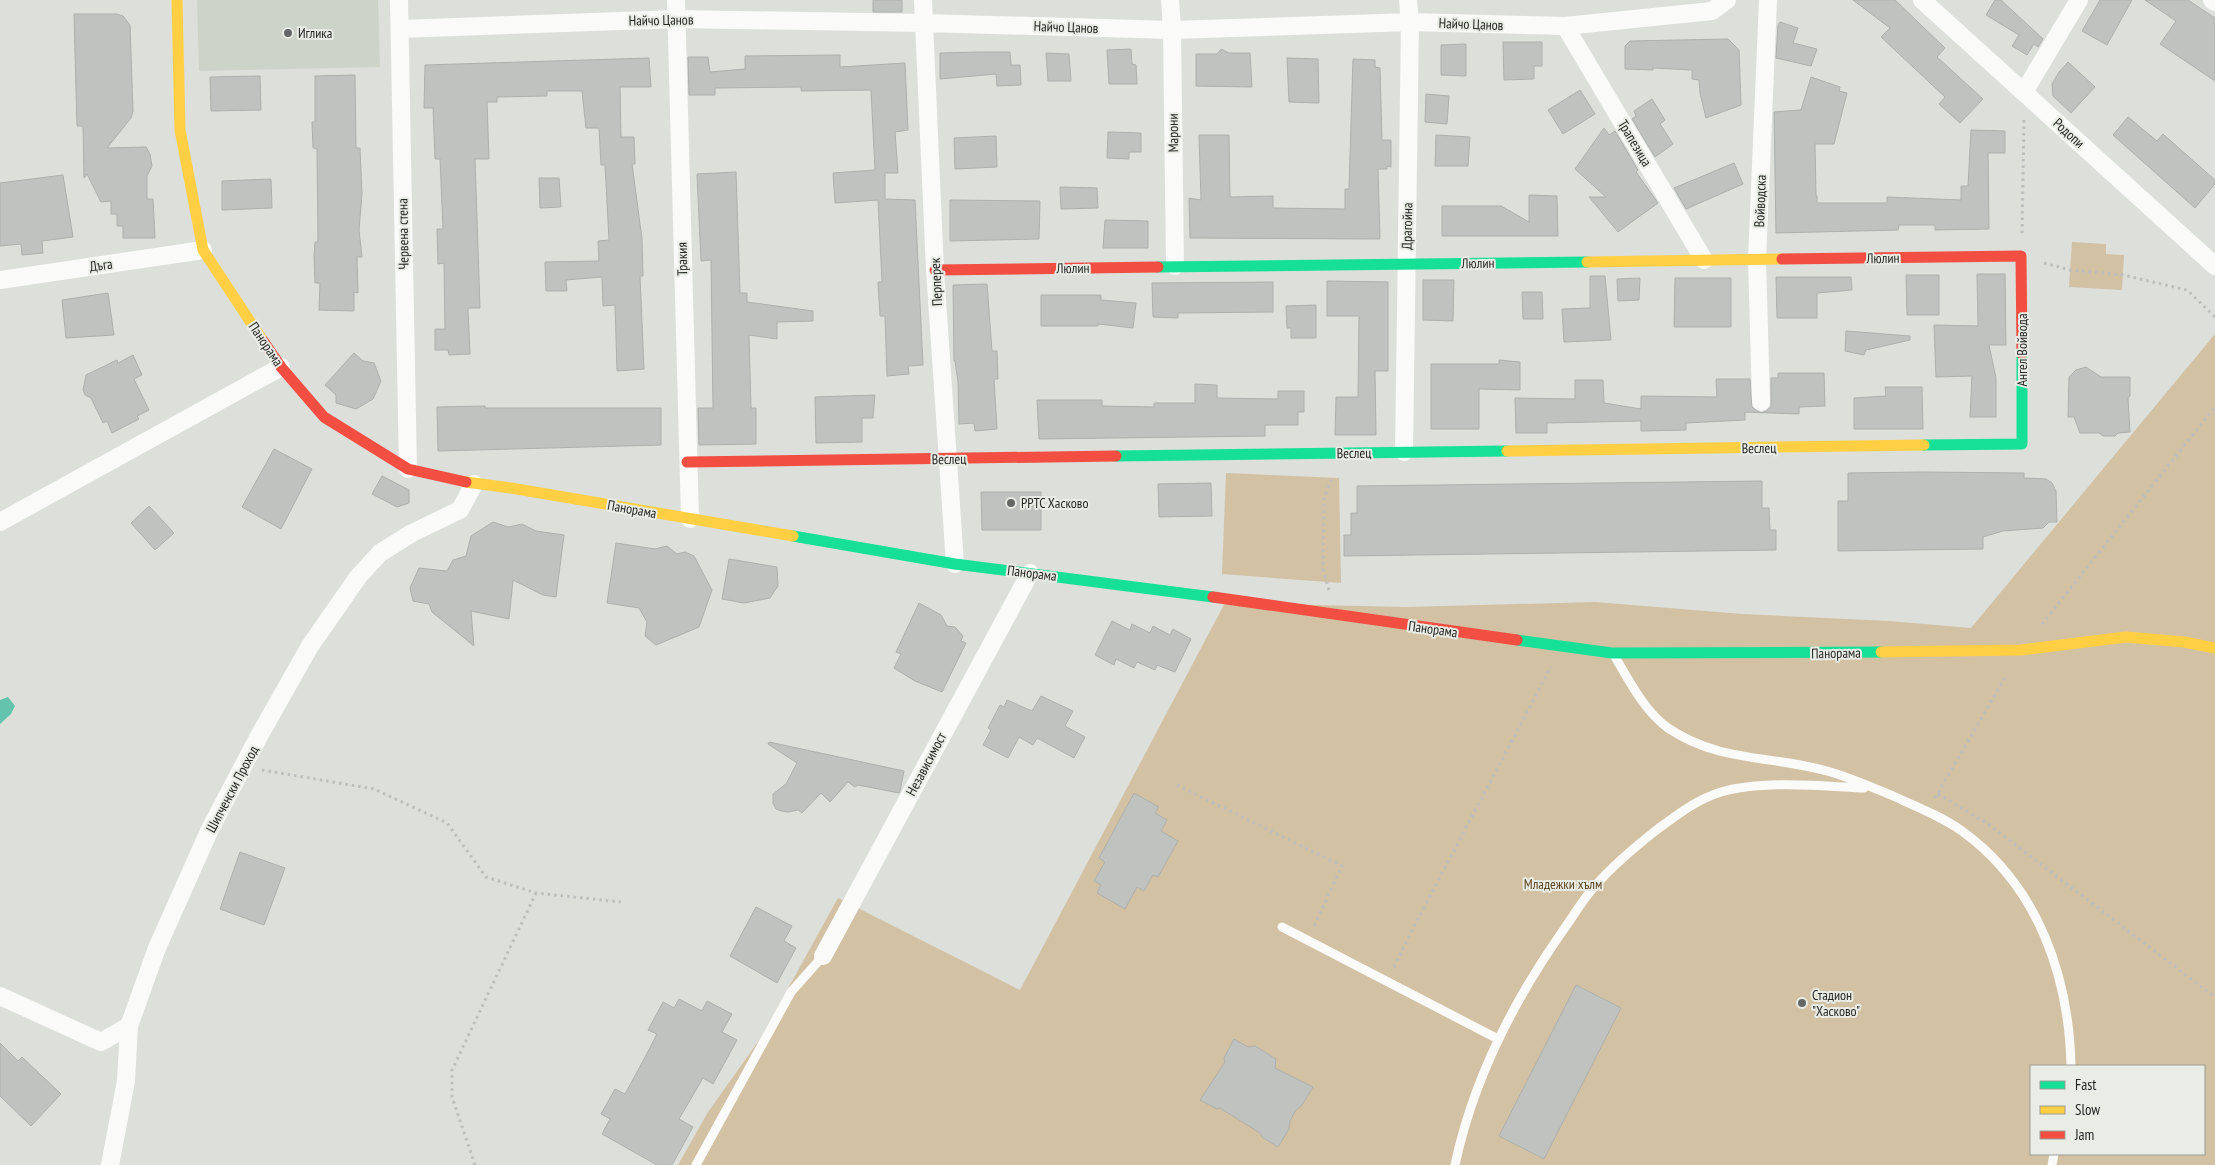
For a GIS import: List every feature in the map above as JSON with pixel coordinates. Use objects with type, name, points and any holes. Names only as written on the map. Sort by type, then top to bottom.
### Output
[{"type":"street","name":"Панорама","points":[[177,0],[180,130],[203,250],[281,367],[324,417],[408,469],[474,484],[955,564],[1267,604],[1338,616],[1612,653],[1788,654],[2021,650],[2126,636],[2184,642],[2215,648]]},
{"type":"street","name":"Червена стена","points":[[399,0],[408,469]]},
{"type":"street","name":"Тракия","points":[[676,0],[690,519]]},
{"type":"street","name":"Перперек","points":[[923,0],[935,270],[946,459],[955,564]]},
{"type":"street","name":"Марони","points":[[1170,0],[1175,266]]},
{"type":"street","name":"Драгойна","points":[[1404,452],[1410,22],[1408,0]]},
{"type":"street","name":"Найчо Цанов","points":[[400,29],[677,19],[1172,30],[1410,22],[1566,26],[1712,11],[1727,0]]},
{"type":"street","name":"Войводска","points":[[1761,402],[1757,259],[1768,0]]},
{"type":"street","name":"Родопи","points":[[1922,0],[2215,266]]},
{"type":"street","points":[[2024,92],[2080,0]]},
{"type":"street","name":"Трапезица","points":[[1566,26],[1704,260]]},
{"type":"street","name":"Дъга","points":[[0,280],[203,250]]},
{"type":"street","name":"Люлин","points":[[935,270],[2021,256]]},
{"type":"street","name":"Ангел Войвода","points":[[2021,256],[2022,444]]},
{"type":"street","points":[[0,522],[281,367]]},
{"type":"street","name":"Веслец","points":[[687,462],[2022,444]]},
{"type":"street","name":"Шипченски Проход","points":[[110,1165],[126,1081],[129,1026],[157,948],[210,829],[259,736],[310,646],[358,577],[380,553],[412,533],[460,510],[474,484]]},
{"type":"street","name":"Независимост","points":[[823,956],[1030,573]]},
{"type":"street","points":[[0,996],[100,1042],[129,1026]]},
{"type":"lane","points":[[1612,653],[1640,698],[1666,727],[1701,746],[1723,753],[1827,770],[1874,788],[1928,811],[1961,831],[1997,860],[2022,895],[2048,942],[2062,986],[2070,1039],[2071,1065]]},
{"type":"lane","points":[[1455,1165],[1469,1115],[1498,1039],[1540,963],[1594,887],[1629,852],[1689,805],[1722,792],[1762,786],[1874,788]]},
{"type":"lane","points":[[1282,927],[1498,1039]]},
{"type":"lane","points":[[696,1165],[792,992],[823,956]]},
{"type":"path","points":[[2024,92],[2021,256],[2070,270],[2123,275],[2186,290],[2215,317]]},
{"type":"path","points":[[2215,408],[2021,650],[1938,794],[1988,824],[2215,997]]},
{"type":"path","points":[[1338,616],[1323,569],[1324,498],[1342,453]]},
{"type":"path","points":[[1387,981],[1413,928],[1563,645]]},
{"type":"path","points":[[244,767],[374,789],[447,823],[486,877],[536,893],[621,902]]},
{"type":"path","points":[[1177,785],[1342,866],[1307,940]]},
{"type":"path","points":[[476,1165],[452,1097],[452,1070],[536,893]]},
{"type":"shaded area","name":"Иглика","points":[[197,0],[378,0],[380,67],[199,71]]},
{"type":"shaded area","points":[[8,697],[15,706],[11,714],[0,724],[0,700]]},
{"type":"green space","points":[[2072,242],[2106,244],[2106,254],[2124,255],[2122,290],[2069,287]]},
{"type":"green space","name":"Младежки хълм","points":[[2215,334],[2215,1165],[678,1165],[708,1112],[760,1039],[838,898],[1020,990],[1227,599],[1267,604],[1406,607],[1595,602],[1742,614],[1889,621],[1971,628]]},
{"type":"green space","points":[[1226,473],[1339,478],[1341,583],[1222,574]]},
{"type":"building","points":[[873,0],[902,0],[902,12],[873,12]]},
{"type":"building","points":[[1853,0],[1895,0],[1945,48],[1937,57],[1983,99],[1960,123],[1939,104],[1945,97],[1881,37],[1890,28]]},
{"type":"building","points":[[1995,0],[2001,0],[2043,39],[2038,47],[2034,44],[2027,55],[2012,46],[2019,35],[1986,15]]},
{"type":"building","points":[[2100,0],[2132,0],[2107,45],[2082,31]]},
{"type":"building","points":[[2145,0],[2188,0],[2215,18],[2215,81],[2160,44],[2176,21]]},
{"type":"building","points":[[74,14],[117,14],[123,16],[130,25],[133,111],[131,118],[107,148],[146,147],[150,154],[152,166],[147,176],[147,199],[153,199],[155,238],[123,238],[123,226],[117,226],[117,214],[111,214],[111,201],[101,202],[87,174],[84,178],[83,126],[77,126]]},
{"type":"building","points":[[1780,22],[1798,28],[1793,43],[1817,49],[1811,66],[1776,58],[1778,25]]},
{"type":"building","points":[[1728,39],[1739,50],[1741,105],[1706,118],[1699,80],[1692,79],[1692,70],[1625,69],[1625,46],[1630,41]]},
{"type":"building","points":[[1503,42],[1542,42],[1542,66],[1534,66],[1534,79],[1504,80]]},
{"type":"building","points":[[1466,44],[1466,76],[1441,75],[1441,45]]},
{"type":"building","points":[[1131,49],[1132,64],[1136,65],[1137,84],[1109,84],[1107,50]]},
{"type":"building","points":[[1221,49],[1229,53],[1250,53],[1252,87],[1196,86],[1196,54],[1217,54]]},
{"type":"building","points":[[1010,52],[1011,65],[1020,65],[1021,85],[997,86],[996,74],[940,79],[940,53]]},
{"type":"building","points":[[1046,53],[1069,54],[1071,81],[1048,81]]},
{"type":"building","points":[[840,55],[840,67],[905,63],[908,130],[895,132],[898,173],[885,173],[885,199],[915,200],[923,365],[908,366],[909,374],[887,376],[885,316],[880,316],[878,282],[882,282],[878,200],[835,203],[833,173],[875,170],[871,90],[801,91],[801,87],[715,88],[715,95],[689,95],[688,57],[708,57],[710,72],[745,69],[745,56]]},
{"type":"building","points":[[649,58],[651,87],[620,87],[621,137],[634,137],[635,164],[632,164],[642,239],[643,276],[640,276],[644,369],[617,371],[615,305],[603,306],[602,277],[566,280],[567,291],[546,291],[545,262],[599,261],[598,241],[609,240],[605,165],[601,165],[599,128],[586,128],[582,91],[547,91],[547,96],[497,97],[497,102],[487,102],[489,159],[475,159],[480,308],[468,308],[470,354],[449,355],[448,350],[435,350],[435,329],[445,329],[444,263],[438,264],[437,229],[443,229],[440,159],[435,159],[433,108],[424,108],[425,65]]},
{"type":"building","points":[[1287,58],[1318,59],[1319,103],[1289,102]]},
{"type":"building","points":[[1353,59],[1375,60],[1375,67],[1380,68],[1382,140],[1391,140],[1391,167],[1387,166],[1387,169],[1378,169],[1380,239],[1190,238],[1189,198],[1201,200],[1199,135],[1229,135],[1230,197],[1273,196],[1273,208],[1345,209],[1345,189],[1349,189]]},
{"type":"building","points":[[2068,62],[2095,87],[2071,113],[2053,96],[2052,84]]},
{"type":"building","points":[[355,75],[356,148],[360,148],[362,194],[359,230],[362,257],[357,257],[358,293],[354,292],[354,311],[319,310],[320,283],[315,283],[314,256],[315,242],[318,242],[317,149],[313,148],[312,122],[315,122],[315,76]]},
{"type":"building","points":[[260,76],[261,110],[211,111],[210,77]]},
{"type":"building","points":[[1811,77],[1840,87],[1839,91],[1847,93],[1834,144],[1815,144],[1817,203],[1887,203],[1887,197],[1961,200],[1961,186],[1968,186],[1971,130],[2005,131],[2005,153],[1988,153],[1989,229],[1935,230],[1935,225],[1899,225],[1898,230],[1776,233],[1774,112],[1801,110]]},
{"type":"building","points":[[1580,90],[1595,114],[1563,134],[1548,110]]},
{"type":"building","points":[[1426,94],[1449,96],[1447,124],[1425,122]]},
{"type":"building","points":[[1652,99],[1665,120],[1660,124],[1673,144],[1655,157],[1632,119],[1636,116],[1634,111]]},
{"type":"building","points":[[2128,117],[2157,141],[2163,134],[2215,180],[2215,184],[2195,208],[2113,135]]},
{"type":"building","points":[[1604,128],[1609,135],[1615,131],[1638,170],[1636,172],[1658,203],[1618,232],[1589,197],[1606,197],[1575,169]]},
{"type":"building","points":[[1108,132],[1141,133],[1141,152],[1129,152],[1129,159],[1107,158]]},
{"type":"building","points":[[1436,135],[1470,137],[1468,166],[1435,166]]},
{"type":"building","points":[[996,136],[997,167],[955,169],[954,138]]},
{"type":"building","points":[[1734,163],[1743,184],[1686,209],[1674,188]]},
{"type":"building","points":[[736,172],[740,293],[747,293],[747,302],[813,311],[813,321],[777,322],[777,339],[749,335],[751,408],[756,408],[756,444],[699,445],[698,408],[713,408],[711,260],[701,261],[697,174]]},
{"type":"building","points":[[63,175],[73,237],[42,241],[43,253],[22,255],[21,244],[0,246],[0,183]]},
{"type":"building","points":[[539,178],[559,178],[561,207],[540,208]]},
{"type":"building","points":[[271,179],[272,208],[222,210],[222,181]]},
{"type":"building","points":[[1060,187],[1097,188],[1098,208],[1061,209]]},
{"type":"building","points":[[1529,195],[1557,196],[1558,236],[1442,236],[1442,206],[1501,206],[1529,222]]},
{"type":"building","points":[[950,200],[1040,201],[1039,239],[950,241]]},
{"type":"building","points":[[1105,220],[1148,221],[1148,248],[1103,248]]},
{"type":"building","points":[[1977,274],[2005,274],[2006,345],[1989,345],[1996,378],[1996,417],[1970,417],[1972,376],[1936,377],[1934,325],[1978,326]]},
{"type":"building","points":[[1906,275],[1939,275],[1939,315],[1907,315]]},
{"type":"building","points":[[1590,276],[1605,276],[1611,340],[1564,342],[1562,309],[1590,308]]},
{"type":"building","points":[[1776,277],[1851,277],[1852,290],[1817,293],[1817,318],[1777,318]]},
{"type":"building","points":[[1640,278],[1639,300],[1618,301],[1617,279]]},
{"type":"building","points":[[1675,278],[1731,278],[1731,327],[1674,327]]},
{"type":"building","points":[[1423,280],[1454,280],[1453,321],[1423,320]]},
{"type":"building","points":[[1327,281],[1388,282],[1388,371],[1375,371],[1376,435],[1335,435],[1336,397],[1358,397],[1359,316],[1327,316]]},
{"type":"building","points":[[1273,282],[1273,312],[1178,313],[1178,318],[1153,317],[1152,283]]},
{"type":"building","points":[[987,284],[992,351],[997,351],[998,379],[994,379],[997,429],[975,431],[974,423],[959,424],[958,382],[954,361],[953,285]]},
{"type":"building","points":[[1522,292],[1542,292],[1543,319],[1523,319]]},
{"type":"building","points":[[108,293],[114,335],[66,338],[62,300]]},
{"type":"building","points":[[1041,295],[1101,295],[1101,300],[1136,303],[1133,328],[1098,324],[1098,326],[1041,326]]},
{"type":"building","points":[[1316,305],[1316,338],[1291,338],[1291,328],[1287,328],[1286,306]]},
{"type":"building","points":[[1846,331],[1910,336],[1910,340],[1866,350],[1864,355],[1845,351]]},
{"type":"building","points":[[354,353],[363,361],[374,363],[381,381],[373,399],[356,409],[336,403],[336,395],[325,385]]},
{"type":"building","points":[[133,355],[142,375],[134,379],[149,410],[137,416],[139,419],[112,433],[107,421],[103,423],[91,398],[85,395],[83,390],[86,375],[117,360],[118,363]]},
{"type":"building","points":[[1499,360],[1520,362],[1520,390],[1479,389],[1479,429],[1431,429],[1431,364],[1499,364]]},
{"type":"building","points":[[2086,367],[2101,377],[2130,377],[2130,396],[2128,398],[2130,432],[2118,433],[2115,436],[2103,436],[2099,433],[2080,433],[2074,417],[2068,417],[2069,377],[2076,370]]},
{"type":"building","points":[[1778,373],[1824,373],[1825,406],[1799,407],[1799,414],[1762,413],[1771,407],[1771,378],[1778,378]]},
{"type":"building","points":[[1716,379],[1750,379],[1752,407],[1760,413],[1745,412],[1745,420],[1686,423],[1686,430],[1641,431],[1641,421],[1547,423],[1547,433],[1516,433],[1515,398],[1575,399],[1575,380],[1603,380],[1604,403],[1641,409],[1641,396],[1717,397]]},
{"type":"building","points":[[1195,384],[1217,385],[1217,398],[1278,399],[1278,391],[1304,391],[1304,412],[1298,412],[1298,425],[1265,425],[1265,436],[1039,439],[1037,400],[1102,400],[1102,406],[1154,407],[1154,403],[1195,403]]},
{"type":"building","points":[[1885,387],[1922,387],[1923,429],[1854,429],[1854,398],[1886,396]]},
{"type":"building","points":[[875,395],[873,418],[862,418],[862,442],[816,443],[815,397]]},
{"type":"building","points":[[485,406],[485,408],[661,408],[661,445],[438,451],[437,407]]},
{"type":"building","points":[[274,449],[312,469],[281,529],[242,507]]},
{"type":"building","points":[[1848,473],[2024,473],[2024,478],[2046,479],[2052,483],[2056,491],[2057,522],[2049,522],[2043,528],[2003,531],[1983,537],[1983,549],[1838,551],[1838,501],[1848,501]]},
{"type":"building","points":[[382,476],[409,490],[409,503],[397,507],[372,494]]},
{"type":"building","points":[[1762,481],[1762,508],[1769,508],[1770,530],[1776,530],[1776,550],[1344,556],[1344,535],[1351,535],[1351,513],[1357,513],[1357,486]]},
{"type":"building","points":[[1211,483],[1212,516],[1159,517],[1158,484]]},
{"type":"building","name":"РРТС Хасково","points":[[981,492],[1041,492],[1041,530],[982,530]]},
{"type":"building","points":[[149,506],[174,533],[155,550],[131,523]]},
{"type":"building","points":[[493,522],[508,527],[522,524],[536,531],[564,535],[556,597],[543,595],[513,580],[509,619],[471,611],[474,646],[432,612],[429,604],[413,601],[410,588],[419,568],[447,571],[453,560],[466,556],[471,536]]},
{"type":"building","points":[[616,543],[655,549],[667,546],[677,554],[685,552],[694,556],[712,590],[699,627],[656,645],[645,636],[647,622],[639,608],[607,603]]},
{"type":"building","points":[[729,559],[777,567],[778,586],[770,598],[744,603],[722,599]]},
{"type":"building","points":[[919,603],[941,615],[947,626],[955,627],[963,636],[961,641],[966,643],[942,692],[915,681],[894,668],[901,654],[896,652]]},
{"type":"building","points":[[1112,621],[1130,630],[1132,624],[1150,633],[1153,626],[1170,635],[1173,629],[1191,639],[1175,672],[1157,665],[1155,670],[1137,662],[1134,668],[1116,659],[1114,665],[1095,655]]},
{"type":"building","points":[[1041,696],[1073,711],[1065,726],[1085,737],[1074,758],[1037,738],[1033,745],[1019,737],[1008,758],[983,745],[991,730],[988,728],[1000,705],[1004,707],[1007,700],[1032,711]]},
{"type":"building","points":[[769,742],[904,771],[900,791],[899,793],[858,785],[855,787],[848,782],[830,802],[821,793],[802,813],[798,810],[781,811],[776,809],[773,803],[773,794],[786,784],[797,763],[768,744]]},
{"type":"building","points":[[1134,793],[1159,807],[1155,813],[1167,820],[1161,831],[1178,841],[1158,877],[1153,875],[1144,891],[1137,887],[1125,909],[1097,893],[1101,885],[1094,881],[1105,862],[1099,858]]},
{"type":"building","points":[[240,852],[285,868],[264,925],[220,909]]},
{"type":"building","points":[[756,907],[792,926],[784,941],[796,948],[777,983],[730,956]]},
{"type":"building","points":[[1576,985],[1621,1008],[1544,1159],[1499,1136]]},
{"type":"building","points":[[679,999],[702,1011],[707,1001],[732,1014],[722,1032],[737,1040],[713,1084],[703,1078],[679,1119],[693,1127],[672,1165],[657,1165],[602,1134],[610,1119],[601,1114],[615,1089],[625,1094],[657,1034],[648,1030],[663,1002],[674,1008]]},
{"type":"building","points":[[1234,1039],[1248,1047],[1255,1046],[1276,1059],[1275,1068],[1313,1087],[1302,1105],[1295,1111],[1290,1121],[1289,1129],[1278,1147],[1262,1137],[1260,1133],[1220,1108],[1217,1109],[1200,1100],[1225,1062],[1224,1058]]},
{"type":"building","points":[[0,1043],[18,1061],[22,1057],[61,1094],[31,1126],[0,1096]]},
{"type":"traffic: fast","points":[[1158,267],[1587,262]]},
{"type":"traffic: fast","points":[[1924,445],[2022,444],[2022,354]]},
{"type":"traffic: fast","points":[[1116,456],[1507,451]]},
{"type":"traffic: fast","points":[[793,536],[955,564],[1213,597]]},
{"type":"traffic: fast","points":[[1517,640],[1612,653],[1881,652]]},
{"type":"traffic: slow","points":[[177,0],[180,130],[203,250],[263,341]]},
{"type":"traffic: slow","points":[[1587,262],[1782,259]]},
{"type":"traffic: slow","points":[[1507,451],[1924,445]]},
{"type":"traffic: slow","points":[[466,482],[793,536]]},
{"type":"traffic: slow","points":[[1881,652],[2021,650],[2126,637],[2184,642],[2215,648]]},
{"type":"traffic: jam","points":[[1782,259],[2021,256],[2022,354]]},
{"type":"traffic: jam","points":[[935,270],[1158,267]]},
{"type":"traffic: jam","points":[[263,341],[281,367],[324,417],[408,469],[466,482]]},
{"type":"traffic: jam","points":[[687,462],[1116,456]]},
{"type":"traffic: jam","points":[[1213,597],[1517,640]]},
{"type":"place","name":"Иглика","points":[[288,33]]},
{"type":"place","name":"РРТС Хасково","points":[[1011,503]]},
{"type":"place","name":"Стадион \"Хасково\"","points":[[1802,1003]]}]
